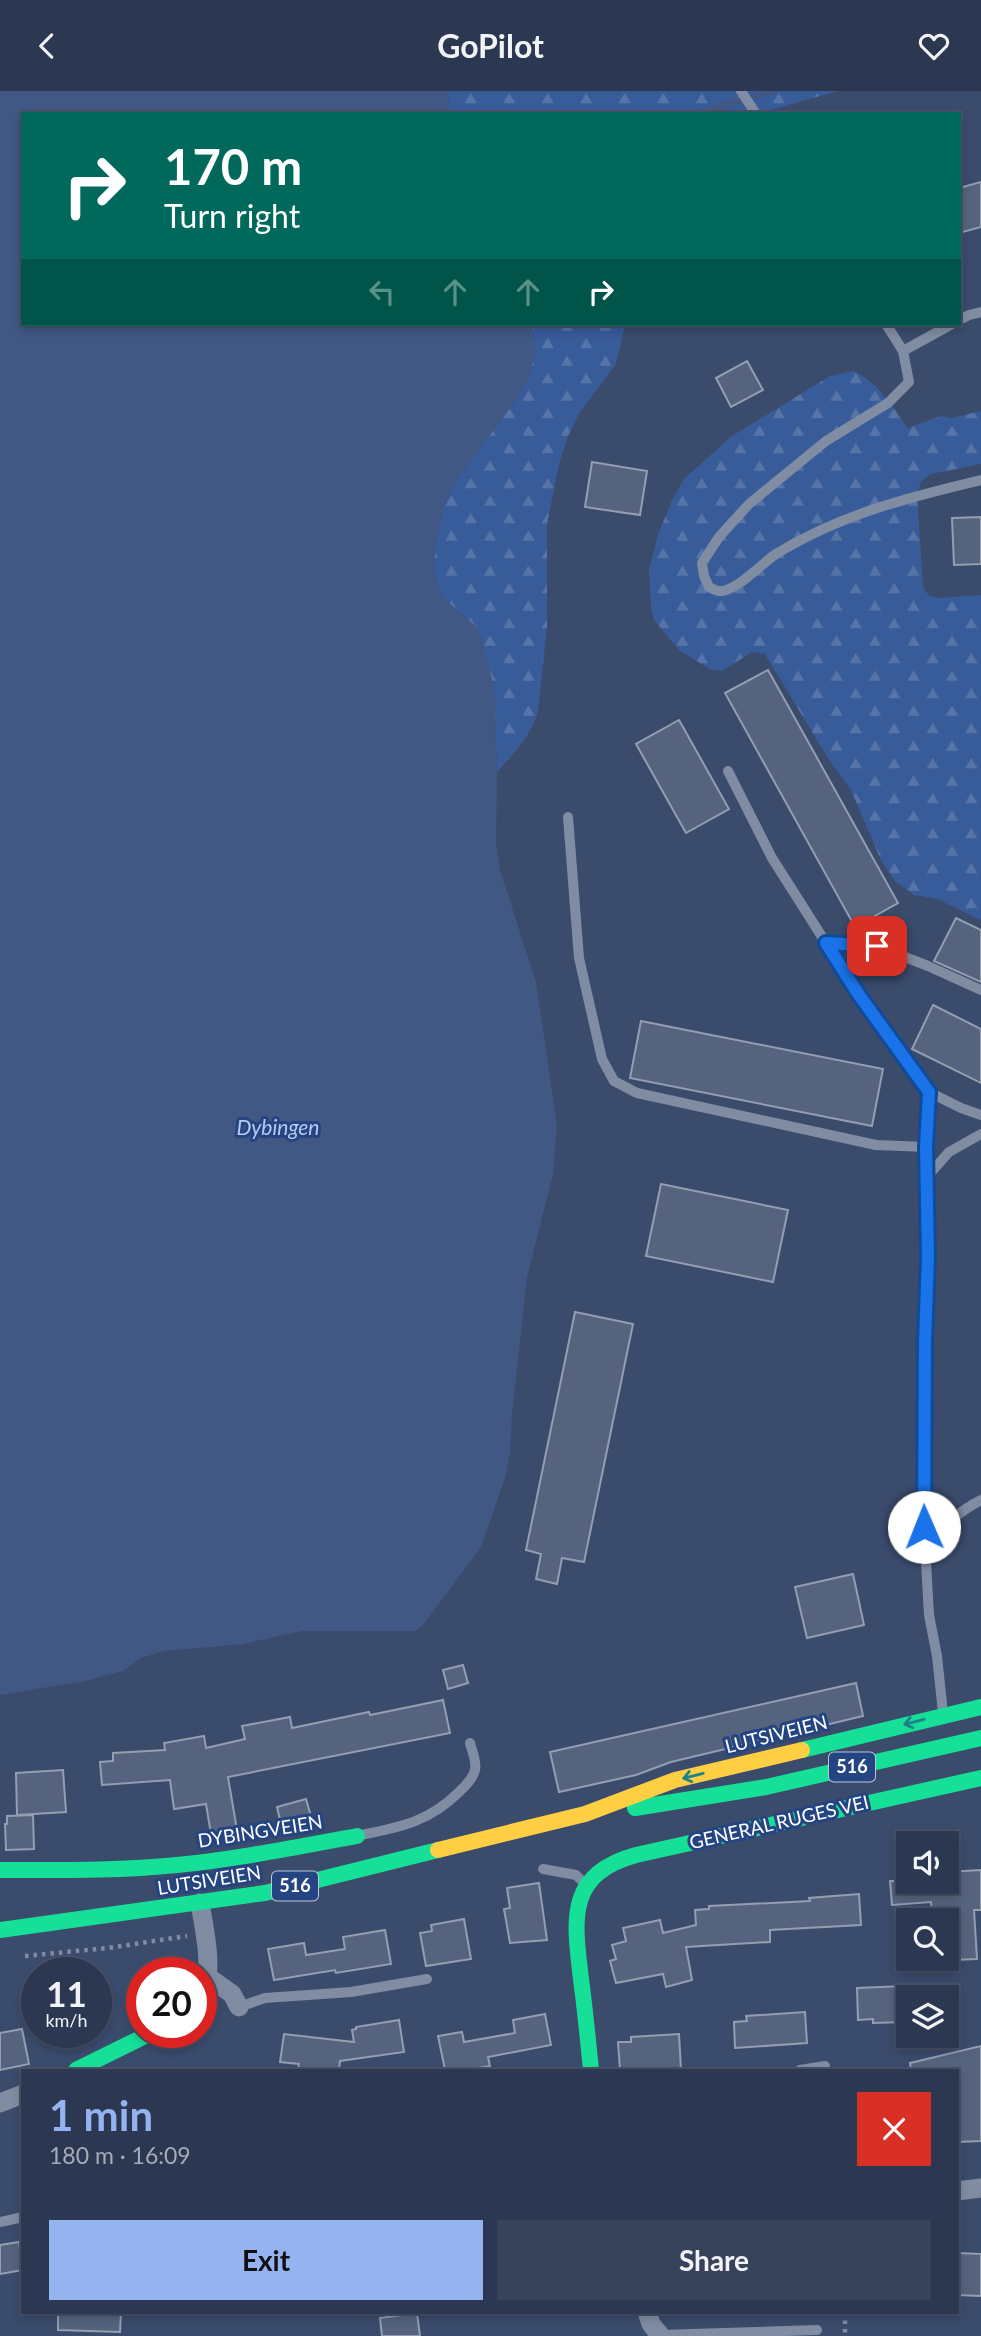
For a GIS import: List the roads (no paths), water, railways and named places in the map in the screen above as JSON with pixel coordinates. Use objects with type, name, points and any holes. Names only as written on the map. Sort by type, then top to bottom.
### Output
[{"type":"main road","name":"LUTSIVEIEN","points":[[585,1814],[685,1802],[754,1789],[947,1730],[981,1707]]},
{"type":"main road","name":"LUTSIVEIEN","points":[[0,1930],[265,1893],[585,1814],[675,1780],[947,1730],[981,1738]]},
{"type":"main road","name":"GENERAL RUGES VEI","points":[[587,1886],[605,1867],[621,1861],[809,1815],[981,1778]]},
{"type":"main road","name":"DYBINGVEIEN","points":[[0,1870],[94,1871],[178,1865],[357,1836]]},
{"type":"main road","points":[[587,1886],[577,1910],[577,1943],[591,2069]]},
{"type":"main road","points":[[78,2069],[126,2045]]},
{"type":"street","points":[[200,1903],[203,1957]]},
{"type":"street","points":[[217,1989],[232,1994],[239,2007]]},
{"type":"street","points":[[0,2103],[21,2095]]},
{"type":"street","points":[[959,2191],[981,2188]]},
{"type":"street","points":[[648,2314],[651,2324],[660,2335]]},
{"type":"lane","points":[[741,91],[755,112]]},
{"type":"lane","points":[[961,319],[981,312]]},
{"type":"lane","points":[[887,326],[903,351],[909,382],[888,403],[826,441],[749,504],[719,537],[702,563],[709,587],[719,591],[732,588],[774,556],[842,519],[981,479]]},
{"type":"lane","points":[[903,351],[949,326]]},
{"type":"lane","points":[[728,771],[772,858],[866,1006],[929,1092],[981,1115]]},
{"type":"lane","points":[[568,817],[579,958],[602,1059],[614,1081],[637,1093],[877,1145],[926,1147]]},
{"type":"lane","points":[[826,943],[877,946],[981,991]]},
{"type":"lane","points":[[929,1092],[926,1147],[928,1257],[923,1508],[929,1615],[947,1730]]},
{"type":"lane","points":[[926,1178],[949,1152],[981,1134]]},
{"type":"lane","points":[[925,1546],[945,1524],[981,1500]]},
{"type":"lane","name":"DYBINGVEIEN","points":[[357,1836],[407,1825],[441,1808],[473,1776],[475,1765],[470,1743]]},
{"type":"lane","points":[[543,1869],[576,1875],[587,1886]]},
{"type":"lane","points":[[239,2007],[265,1999],[351,1992],[427,1979]]},
{"type":"lane","points":[[806,2069],[825,2066]]},
{"type":"lane","points":[[0,2222],[21,2217]]},
{"type":"lane","points":[[660,2335],[817,2330]]},
{"type":"water","name":"Dybingen","points":[[0,91],[447,91],[451,112],[21,112],[21,326],[532,326],[535,351],[530,375],[518,397],[457,479],[444,504],[435,547],[434,572],[441,596],[475,626],[482,638],[494,688],[496,843],[500,870],[536,982],[557,1125],[553,1174],[527,1277],[506,1475],[481,1547],[424,1624],[415,1631],[302,1631],[243,1644],[164,1651],[141,1658],[123,1671],[85,1681],[0,1695]]},
{"type":"waterway","points":[[702,112],[774,91]]}]
